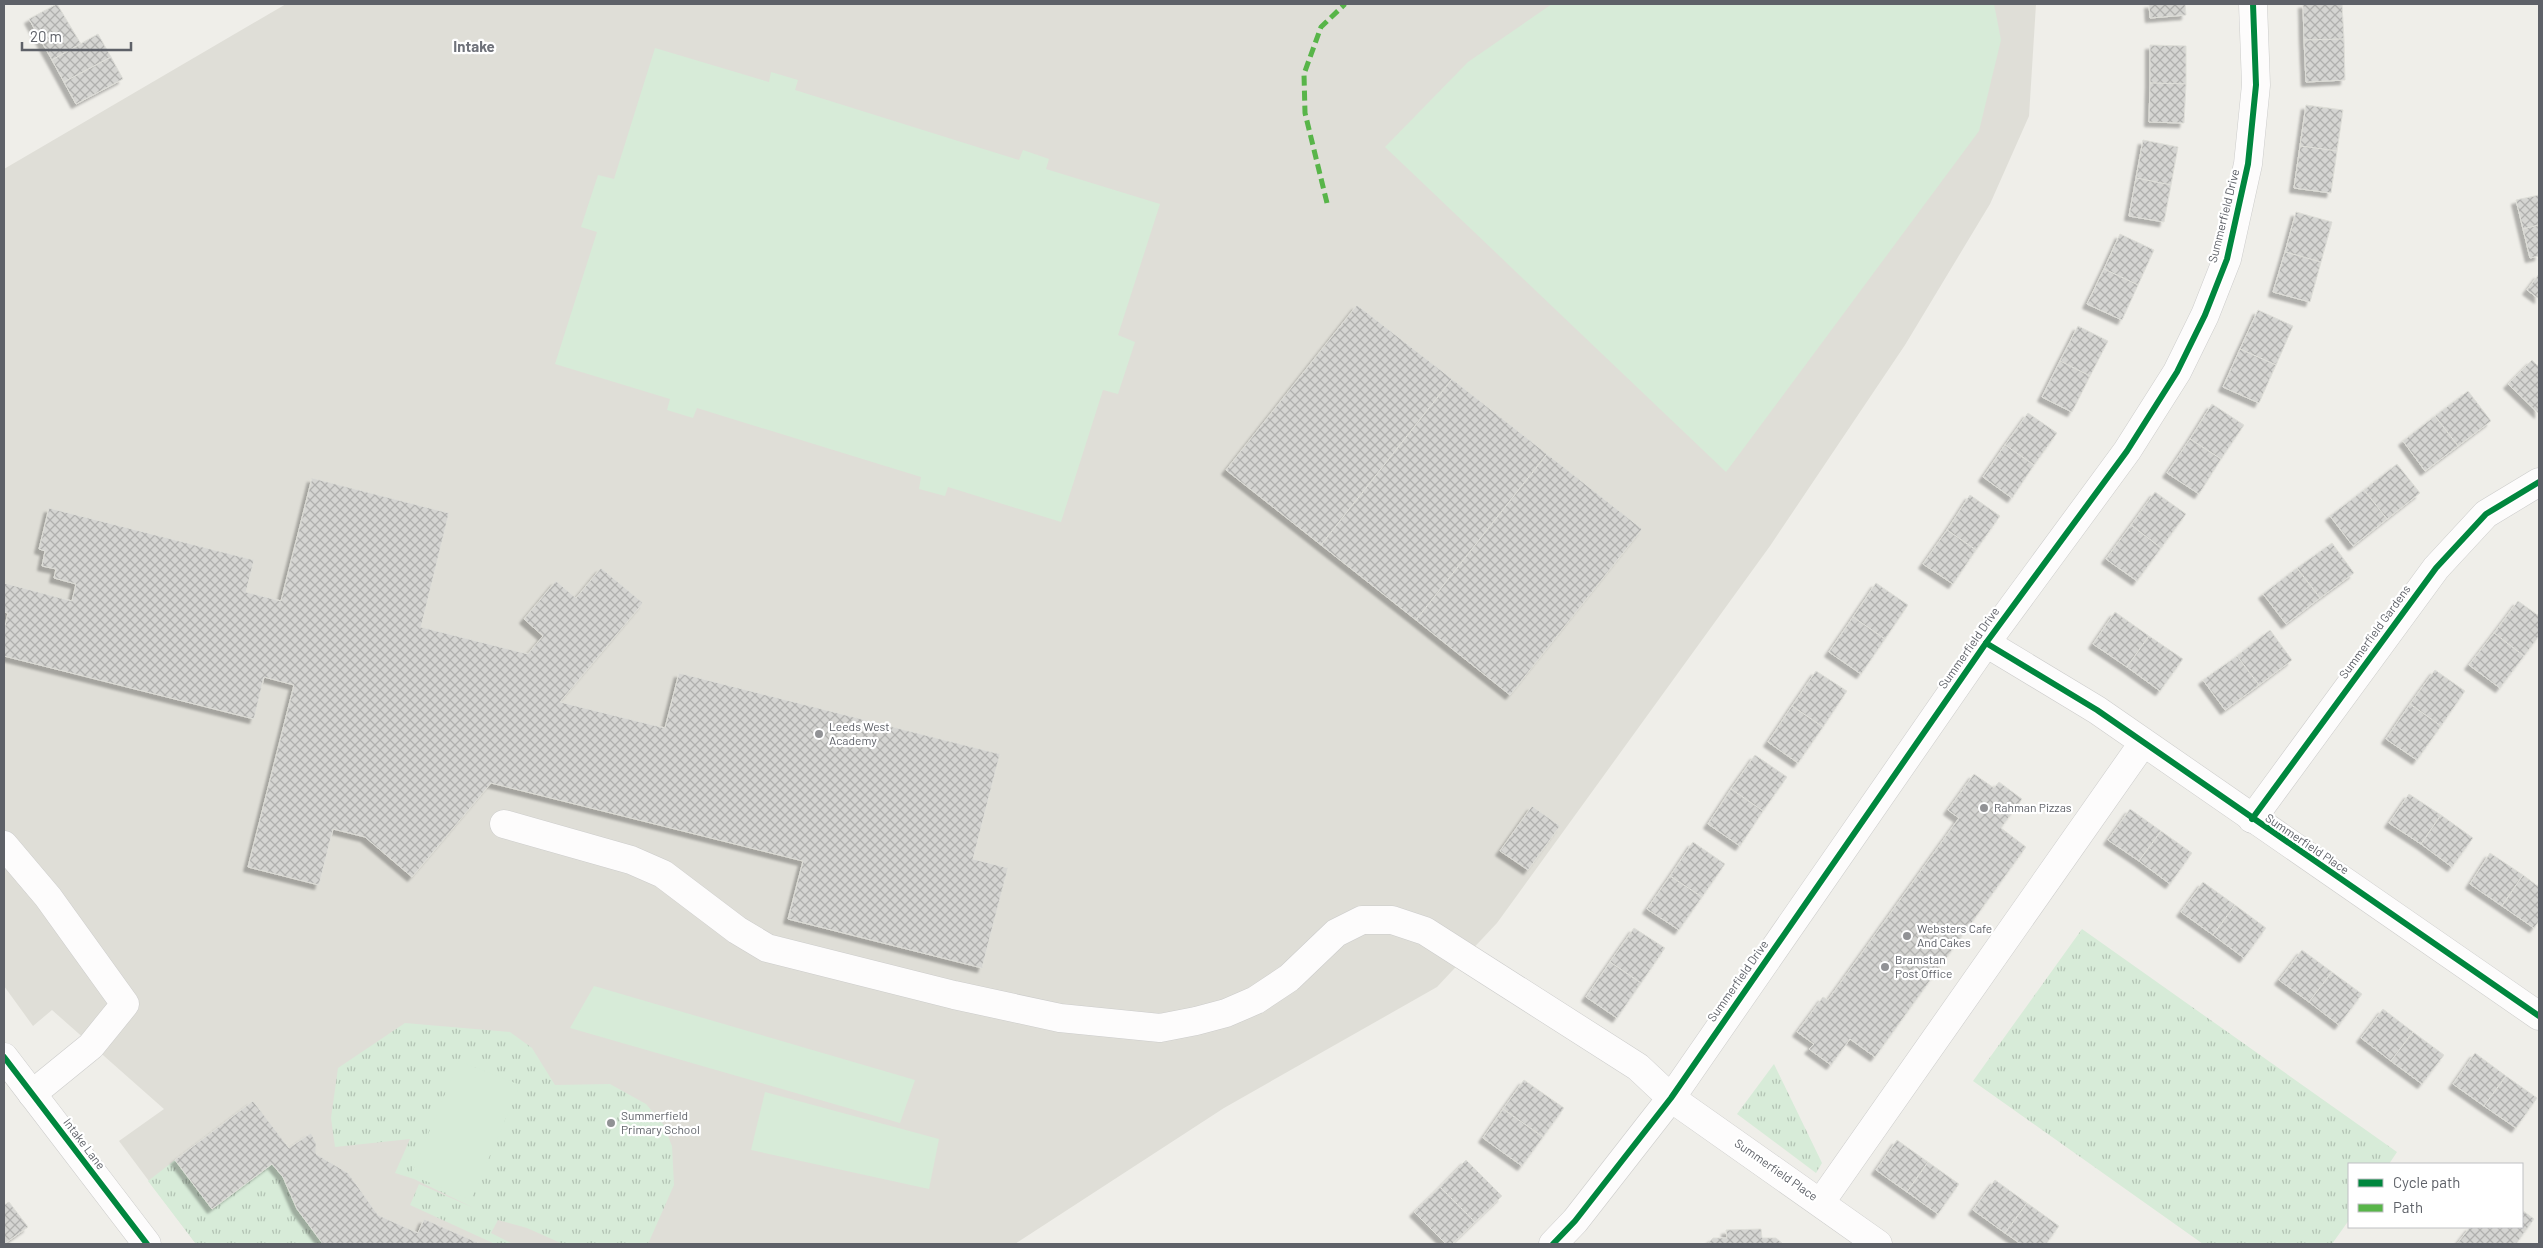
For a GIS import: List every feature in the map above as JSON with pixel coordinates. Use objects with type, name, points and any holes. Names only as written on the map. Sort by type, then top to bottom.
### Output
[{"type":"street","name":"Summerfield Drive","points":[[1554,1244],[1610,1178],[1671,1098],[1986,642],[2127,451],[2176,372],[2205,315],[2227,259],[2248,164],[2256,85],[2253,4]]},
{"type":"street","name":"Summerfield Gardens","points":[[2252,819],[2436,568],[2486,514],[2539,482]]},
{"type":"street","name":"Summerfield Place","points":[[1986,642],[2098,710],[2252,819],[2539,1016]]},
{"type":"street","points":[[1822,1202],[2143,742]]},
{"type":"street","name":"Summerfield Place","points":[[504,824],[631,860],[663,874],[737,930],[767,948],[954,995],[1060,1018],[1113,1024],[1160,1028],[1226,1013],[1256,1000],[1289,978],[1336,933],[1362,920],[1392,920],[1434,936],[1638,1067],[1671,1098],[1822,1202],[1878,1244]]},
{"type":"street","points":[[4,845],[48,897],[125,1004],[91,1046],[32,1094]]},
{"type":"street","name":"Intake Lane","points":[[4,1057],[147,1244]]},
{"type":"shaded area","name":"Leeds West Academy","points":[[286,4],[2036,4],[2029,116],[1990,204],[1905,345],[1770,546],[1497,923],[1437,987],[1224,1108],[1015,1244],[196,1244],[119,1141],[164,1109],[52,1010],[33,1026],[4,986],[4,169]]},
{"type":"green space","points":[[1552,4],[1994,4],[2001,40],[1979,131],[1726,472],[1385,147],[1468,62]]},
{"type":"green space","points":[[655,48],[769,82],[771,72],[798,80],[795,90],[1019,160],[1023,150],[1049,159],[1046,169],[1160,204],[1118,335],[1135,342],[1118,394],[1103,390],[1061,522],[948,487],[945,496],[919,489],[921,477],[697,408],[693,418],[667,410],[670,399],[555,364],[597,232],[581,227],[598,175],[614,179]]},
{"type":"green space","points":[[2082,929],[2397,1152],[2390,1163],[2348,1163],[2348,1221],[2332,1244],[2203,1244],[1973,1081]]},
{"type":"green space","points":[[594,986],[915,1080],[900,1123],[570,1028]]},
{"type":"green space","points":[[405,1023],[510,1032],[532,1048],[555,1085],[610,1084],[646,1104],[663,1124],[672,1146],[674,1185],[648,1244],[563,1244],[527,1228],[498,1220],[491,1233],[511,1243],[495,1244],[410,1205],[419,1184],[474,1208],[414,1179],[395,1173],[410,1139],[335,1147],[331,1118],[338,1068]]},
{"type":"green space","points":[[459,1061],[520,1085],[471,1200],[411,1175]]},
{"type":"green space","points":[[1774,1064],[1822,1163],[1816,1173],[1737,1114]]},
{"type":"green space","points":[[765,1092],[939,1139],[929,1189],[751,1150]]},
{"type":"green space","points":[[175,1160],[272,1164],[283,1177],[297,1209],[323,1244],[196,1244],[148,1181]]},
{"type":"building","points":[[57,4],[81,44],[52,60],[29,19]]},
{"type":"building","points":[[2149,4],[2185,4],[2186,15],[2150,18]]},
{"type":"building","points":[[2303,4],[2342,4],[2344,39],[2304,40]]},
{"type":"building","points":[[98,34],[111,57],[64,82],[52,60]]},
{"type":"building","points":[[2344,39],[2345,80],[2306,82],[2304,40]]},
{"type":"building","points":[[2150,45],[2186,46],[2186,84],[2150,83]]},
{"type":"building","points":[[111,57],[123,79],[76,104],[64,82]]},
{"type":"building","points":[[2150,83],[2186,84],[2184,123],[2149,122]]},
{"type":"building","points":[[2306,105],[2343,110],[2337,151],[2300,146]]},
{"type":"building","points":[[2143,140],[2178,147],[2171,185],[2136,178]]},
{"type":"building","points":[[2300,146],[2337,151],[2331,193],[2294,188]]},
{"type":"building","points":[[2136,178],[2171,185],[2164,222],[2129,216]]},
{"type":"building","points":[[2539,195],[2539,225],[2523,229],[2516,200]]},
{"type":"building","points":[[2296,212],[2332,222],[2321,262],[2285,252]]},
{"type":"building","points":[[2539,225],[2539,256],[2530,258],[2523,229]]},
{"type":"building","points":[[2120,234],[2154,250],[2138,285],[2104,269]]},
{"type":"building","points":[[2285,252],[2321,262],[2310,302],[2273,292]]},
{"type":"building","points":[[2104,269],[2138,285],[2122,320],[2087,304]]},
{"type":"building","points":[[2539,274],[2539,299],[2527,290]]},
{"type":"building","points":[[1357,305],[1452,379],[1321,545],[1226,470]]},
{"type":"building","points":[[2258,310],[2293,326],[2276,365],[2240,349]]},
{"type":"building","points":[[2078,326],[2108,341],[2090,376],[2060,361]]},
{"type":"building","points":[[2240,349],[2276,365],[2259,403],[2223,387]]},
{"type":"building","points":[[2532,360],[2539,367],[2539,414],[2508,384]]},
{"type":"building","points":[[2060,361],[2090,376],[2072,412],[2042,397]]},
{"type":"building","points":[[1452,379],[1547,454],[1416,620],[1321,545]]},
{"type":"building","points":[[2468,391],[2491,421],[2458,446],[2435,416]]},
{"type":"building","points":[[2212,404],[2244,425],[2221,459],[2190,439]]},
{"type":"building","points":[[2028,413],[2057,433],[2034,465],[2005,445]]},
{"type":"building","points":[[2435,416],[2458,446],[2425,471],[2403,441]]},
{"type":"building","points":[[2190,439],[2221,459],[2199,494],[2167,473]]},
{"type":"building","points":[[2005,445],[2034,465],[2012,498],[1983,477]]},
{"type":"building","points":[[1547,454],[1642,529],[1510,695],[1416,620]]},
{"type":"building","points":[[2397,464],[2420,493],[2387,519],[2364,490]]},
{"type":"building","points":[[312,478],[449,513],[421,627],[528,654],[543,636],[524,619],[556,581],[576,598],[601,568],[643,603],[560,702],[665,728],[679,673],[1000,754],[973,859],[1008,868],[982,968],[788,919],[803,861],[491,783],[412,877],[365,837],[333,829],[319,885],[248,867],[294,685],[264,677],[254,719],[4,656],[4,630],[8,613],[4,612],[4,583],[72,601],[76,584],[54,578],[56,569],[42,566],[45,551],[39,549],[49,508],[254,560],[246,592],[281,601]]},
{"type":"building","points":[[2364,490],[2387,519],[2353,546],[2330,516]]},
{"type":"building","points":[[2155,492],[2186,514],[2161,548],[2131,525]]},
{"type":"building","points":[[1970,495],[2000,516],[1976,550],[1947,530]]},
{"type":"building","points":[[2131,525],[2161,548],[2137,581],[2106,559]]},
{"type":"building","points":[[1947,530],[1976,550],[1953,584],[1923,564]]},
{"type":"building","points":[[2332,543],[2354,573],[2320,598],[2297,568]]},
{"type":"building","points":[[2297,568],[2320,598],[2286,624],[2263,594]]},
{"type":"building","points":[[1876,583],[1908,605],[1885,639],[1853,617]]},
{"type":"building","points":[[2518,601],[2539,616],[2539,636],[2524,656],[2494,633]]},
{"type":"building","points":[[2115,612],[2149,636],[2127,667],[2093,644]]},
{"type":"building","points":[[1853,617],[1885,639],[1861,674],[1829,652]]},
{"type":"building","points":[[2270,630],[2292,660],[2259,685],[2237,656]]},
{"type":"building","points":[[2494,633],[2524,656],[2500,688],[2469,665]]},
{"type":"building","points":[[2149,636],[2183,659],[2160,691],[2127,667]]},
{"type":"building","points":[[2237,656],[2259,685],[2225,710],[2203,680]]},
{"type":"building","points":[[2435,670],[2465,691],[2441,726],[2410,704]]},
{"type":"building","points":[[1816,671],[1847,691],[1823,727],[1792,706]]},
{"type":"building","points":[[2410,704],[2441,726],[2417,760],[2386,739]]},
{"type":"building","points":[[1792,706],[1823,727],[1798,763],[1768,742]]},
{"type":"building","points":[[1755,755],[1787,777],[1763,811],[1731,789]]},
{"type":"building","points":[[1974,774],[1994,788],[1999,782],[2022,799],[2001,828],[2026,847],[1875,1057],[1850,1039],[1831,1065],[1809,1049],[1814,1044],[1797,1032],[1823,997],[1828,1000],[1959,818],[1948,810]]},
{"type":"building","points":[[1731,789],[1763,811],[1740,846],[1708,824]]},
{"type":"building","points":[[2409,794],[2441,815],[2421,844],[2389,823]]},
{"type":"building","points":[[1532,806],[1560,826],[1528,870],[1500,851]]},
{"type":"building","points":[[2130,809],[2161,831],[2139,861],[2108,840]]},
{"type":"building","points":[[2441,815],[2473,838],[2452,867],[2421,844]]},
{"type":"building","points":[[2161,831],[2192,853],[2170,884],[2139,861]]},
{"type":"building","points":[[1693,842],[1725,864],[1702,897],[1670,876]]},
{"type":"building","points":[[2490,853],[2523,875],[2502,906],[2470,884]]},
{"type":"building","points":[[2523,875],[2539,887],[2539,921],[2534,928],[2502,906]]},
{"type":"building","points":[[1670,876],[1702,897],[1679,930],[1647,909]]},
{"type":"building","points":[[2203,882],[2235,905],[2213,935],[2181,912]]},
{"type":"building","points":[[2235,905],[2266,928],[2244,958],[2213,935]]},
{"type":"building","points":[[1634,928],[1665,948],[1641,983],[1610,962]]},
{"type":"building","points":[[2302,950],[2332,972],[2309,1002],[2279,980]]},
{"type":"building","points":[[1610,962],[1641,983],[1617,1018],[1586,997]]},
{"type":"building","points":[[2332,972],[2362,994],[2339,1025],[2309,1002]]},
{"type":"building","points":[[2383,1009],[2413,1032],[2391,1061],[2361,1038]]},
{"type":"building","points":[[2413,1032],[2444,1055],[2422,1084],[2391,1061]]},
{"type":"building","points":[[2475,1053],[2506,1076],[2484,1106],[2453,1084]]},
{"type":"building","points":[[2506,1076],[2537,1098],[2516,1128],[2484,1106]]},
{"type":"building","points":[[1524,1080],[1564,1108],[1543,1137],[1503,1109]]},
{"type":"building","points":[[253,1101],[289,1148],[311,1133],[316,1143],[316,1154],[348,1173],[378,1215],[418,1233],[424,1219],[481,1244],[323,1244],[297,1209],[283,1177],[272,1164],[212,1209],[175,1160]]},
{"type":"building","points":[[1503,1109],[1543,1137],[1522,1166],[1483,1138]]},
{"type":"building","points":[[1897,1140],[1928,1162],[1907,1192],[1876,1170]]},
{"type":"building","points":[[1466,1160],[1502,1196],[1475,1222],[1440,1187]]},
{"type":"building","points":[[1928,1162],[1959,1184],[1938,1214],[1907,1192]]},
{"type":"building","points":[[1995,1180],[2027,1203],[2005,1233],[1973,1210]]},
{"type":"building","points":[[1440,1187],[1475,1222],[1452,1244],[1446,1244],[1414,1212]]},
{"type":"building","points":[[9,1202],[28,1227],[4,1244],[4,1205]]},
{"type":"building","points":[[2027,1203],[2059,1226],[2046,1244],[2021,1244],[2005,1233]]},
{"type":"building","points":[[2523,1211],[2534,1219],[2516,1244],[2457,1244],[2469,1228],[2523,1228]]},
{"type":"building","points":[[1761,1229],[1762,1238],[1776,1238],[1783,1244],[1707,1244],[1713,1238],[1727,1238],[1726,1230]]},
{"type":"marked path","points":[[1327,203],[1305,113],[1304,74],[1321,27],[1345,4]]},
{"type":"cycle path","points":[[1553,1244],[1575,1221],[1671,1098],[1986,643],[2127,451],[2177,372],[2205,315],[2227,259],[2248,164],[2256,85],[2253,4]]},
{"type":"cycle path","points":[[2252,819],[2436,568],[2486,514],[2539,482]]},
{"type":"cycle path","points":[[1986,643],[2097,710],[2539,1016]]},
{"type":"cycle path","points":[[4,1057],[147,1244]]},
{"type":"place","name":"Leeds West Academy","points":[[819,734]]},
{"type":"place","name":"Rahman Pizzas","points":[[1984,808]]},
{"type":"place","name":"Websters Cafe And Cakes","points":[[1907,936]]},
{"type":"place","name":"Bramstan Post Office","points":[[1885,967]]},
{"type":"place","name":"Summerfield Primary School","points":[[611,1123]]},
{"type":"district","name":"Intake","points":[[474,47]]}]
